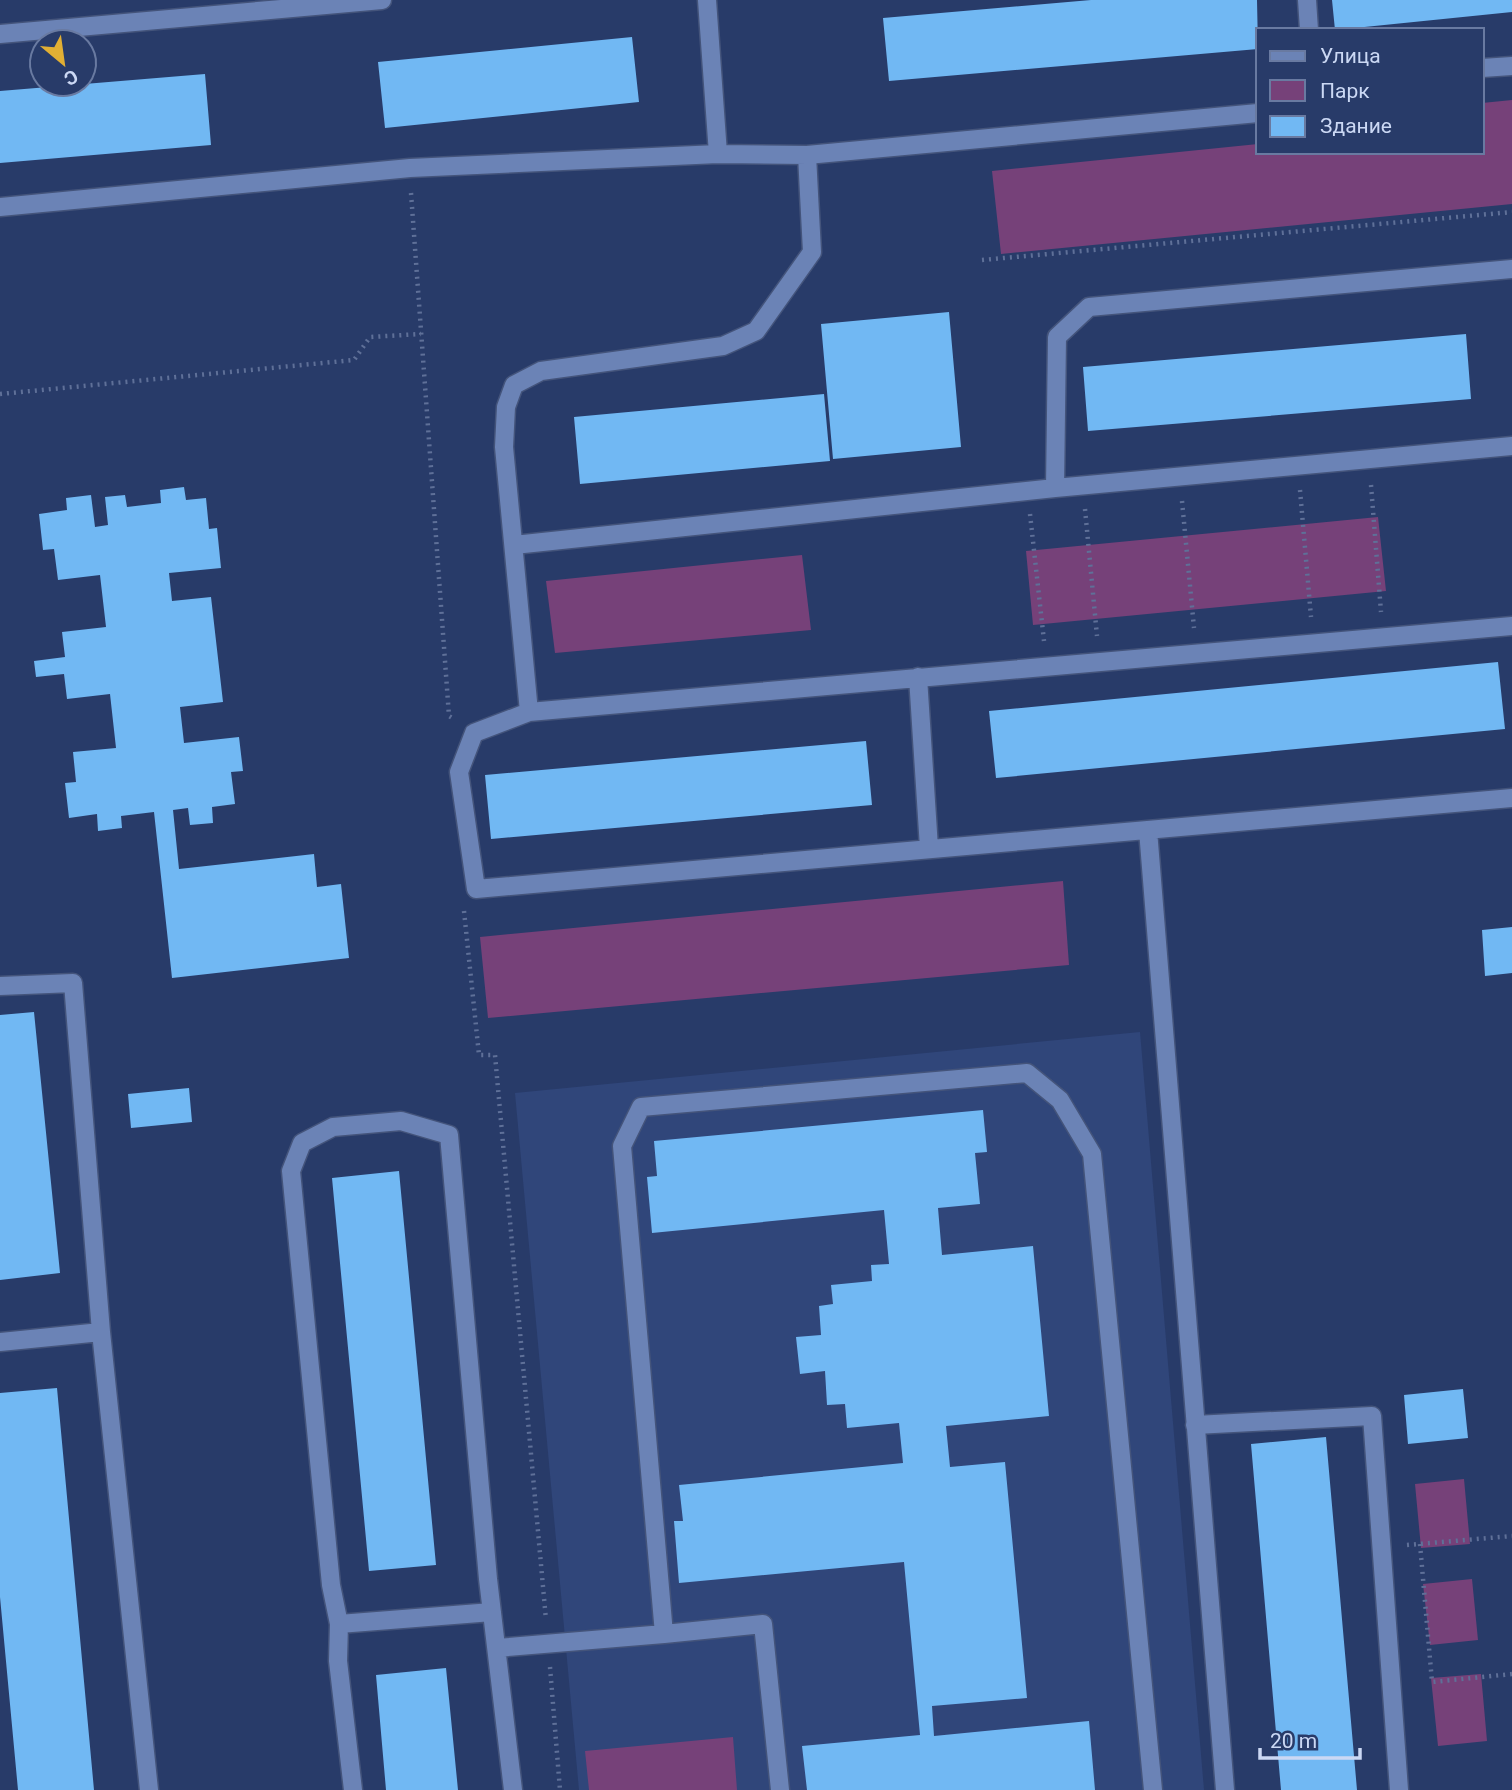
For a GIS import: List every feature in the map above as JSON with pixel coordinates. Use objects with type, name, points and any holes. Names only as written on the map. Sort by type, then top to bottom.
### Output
[{"type":"lane","points":[[0,34],[382,0]]},
{"type":"lane","points":[[707,0],[718,154]]},
{"type":"lane","points":[[1307,0],[1309,28]]},
{"type":"lane","points":[[1484,68],[1512,66]]},
{"type":"lane","points":[[0,207],[410,168],[718,154],[807,155],[1256,113]]},
{"type":"lane","points":[[529,712],[504,447],[506,407],[514,385],[541,371],[723,346],[756,331],[812,252],[807,155]]},
{"type":"lane","points":[[1055,488],[1057,337],[1089,307],[1512,269]]},
{"type":"lane","points":[[514,545],[1055,488],[1512,446]]},
{"type":"lane","points":[[1512,626],[529,712],[474,733],[459,772],[476,889],[1512,798]]},
{"type":"lane","points":[[918,677],[929,848]]},
{"type":"lane","points":[[1147,830],[1225,1790]]},
{"type":"lane","points":[[0,986],[73,984],[100,1332],[149,1790]]},
{"type":"lane","points":[[664,1634],[622,1146],[641,1107],[1027,1073],[1060,1100],[1092,1154],[1153,1790]]},
{"type":"lane","points":[[353,1790],[338,1661],[340,1623],[331,1585],[291,1171],[302,1143],[333,1127],[401,1121],[449,1135],[492,1612],[513,1790]]},
{"type":"lane","points":[[0,1342],[100,1332]]},
{"type":"lane","points":[[1195,1425],[1372,1416],[1399,1790]]},
{"type":"lane","points":[[340,1623],[492,1612]]},
{"type":"lane","points":[[496,1648],[762,1624],[780,1790]]},
{"type":"path","points":[[410,168],[449,716],[474,733]]},
{"type":"path","points":[[982,260],[1512,212]]},
{"type":"path","points":[[0,394],[354,360],[370,337],[421,334]]},
{"type":"path","points":[[1369,459],[1383,637]]},
{"type":"path","points":[[1298,466],[1313,643]]},
{"type":"path","points":[[1180,477],[1197,653]]},
{"type":"path","points":[[1083,486],[1099,661]]},
{"type":"path","points":[[1028,491],[1047,666]]},
{"type":"path","points":[[476,889],[463,891],[464,905],[479,1055],[495,1055],[560,1790]]},
{"type":"path","points":[[1512,1536],[1420,1544],[1432,1682],[1512,1674]]},
{"type":"shaded area","points":[[1140,1032],[1204,1790],[579,1790],[515,1093]]},
{"type":"green space","points":[[1512,100],[1512,204],[1001,254],[992,171],[1256,144],[1256,154],[1484,154],[1484,103]]},
{"type":"green space","points":[[1378,517],[1386,591],[1033,625],[1026,551]]},
{"type":"green space","points":[[802,555],[811,630],[555,653],[546,581]]},
{"type":"green space","points":[[1063,881],[1069,965],[488,1018],[480,937]]},
{"type":"green space","points":[[1464,1479],[1470,1544],[1421,1548],[1415,1484]]},
{"type":"green space","points":[[1472,1579],[1478,1640],[1430,1645],[1423,1584]]},
{"type":"green space","points":[[1481,1674],[1487,1741],[1438,1746],[1431,1678]]},
{"type":"green space","points":[[733,1737],[737,1790],[589,1790],[585,1751]]},
{"type":"building","points":[[1091,0],[1257,0],[1258,28],[1256,49],[889,81],[883,18]]},
{"type":"building","points":[[1332,0],[1512,0],[1512,12],[1335,28]]},
{"type":"building","points":[[632,37],[639,102],[385,128],[378,62]]},
{"type":"building","points":[[205,74],[211,145],[0,163],[0,91],[28,89],[28,98],[98,98],[98,83]]},
{"type":"building","points":[[949,312],[961,447],[833,459],[821,324]]},
{"type":"building","points":[[1466,334],[1471,399],[1088,431],[1083,367]]},
{"type":"building","points":[[824,394],[830,461],[580,484],[574,417]]},
{"type":"building","points":[[184,487],[186,500],[206,498],[209,529],[217,528],[221,568],[169,573],[172,601],[211,597],[223,702],[180,707],[184,743],[239,737],[243,771],[231,772],[235,804],[212,807],[213,823],[190,825],[188,808],[173,810],[179,869],[314,854],[317,887],[341,884],[349,958],[172,978],[154,812],[121,816],[122,828],[98,831],[97,814],[69,818],[65,783],[76,782],[73,752],[116,748],[110,694],[67,699],[64,674],[36,677],[34,661],[65,657],[62,632],[106,627],[100,575],[58,580],[54,549],[43,550],[39,514],[67,510],[66,498],[91,495],[95,527],[108,525],[105,497],[125,495],[127,507],[161,503],[160,490]]},
{"type":"building","points":[[1498,662],[1505,729],[996,778],[989,711]]},
{"type":"building","points":[[866,741],[872,805],[491,839],[485,775]]},
{"type":"building","points":[[1512,927],[1512,973],[1485,976],[1482,930]]},
{"type":"building","points":[[34,1012],[60,1273],[0,1280],[0,1015]]},
{"type":"building","points":[[189,1088],[192,1122],[131,1128],[128,1094]]},
{"type":"building","points":[[983,1110],[987,1152],[975,1153],[980,1204],[938,1208],[942,1255],[1033,1246],[1049,1416],[946,1426],[950,1467],[1005,1462],[1027,1698],[932,1706],[934,1736],[1089,1721],[1095,1790],[807,1790],[802,1746],[920,1735],[904,1562],[679,1583],[674,1521],[683,1521],[679,1485],[903,1463],[899,1423],[847,1428],[845,1404],[827,1405],[825,1371],[800,1374],[796,1337],[821,1335],[819,1306],[833,1304],[831,1285],[872,1281],[871,1265],[889,1264],[884,1210],[652,1233],[647,1177],[657,1176],[654,1141]]},
{"type":"building","points":[[399,1171],[436,1565],[369,1571],[332,1178]]},
{"type":"building","points":[[57,1388],[94,1790],[18,1790],[0,1597],[0,1393]]},
{"type":"building","points":[[1463,1389],[1468,1438],[1408,1444],[1404,1395]]},
{"type":"building","points":[[1326,1437],[1357,1790],[1281,1790],[1251,1444]]},
{"type":"building","points":[[446,1668],[458,1790],[386,1790],[376,1675]]}]
